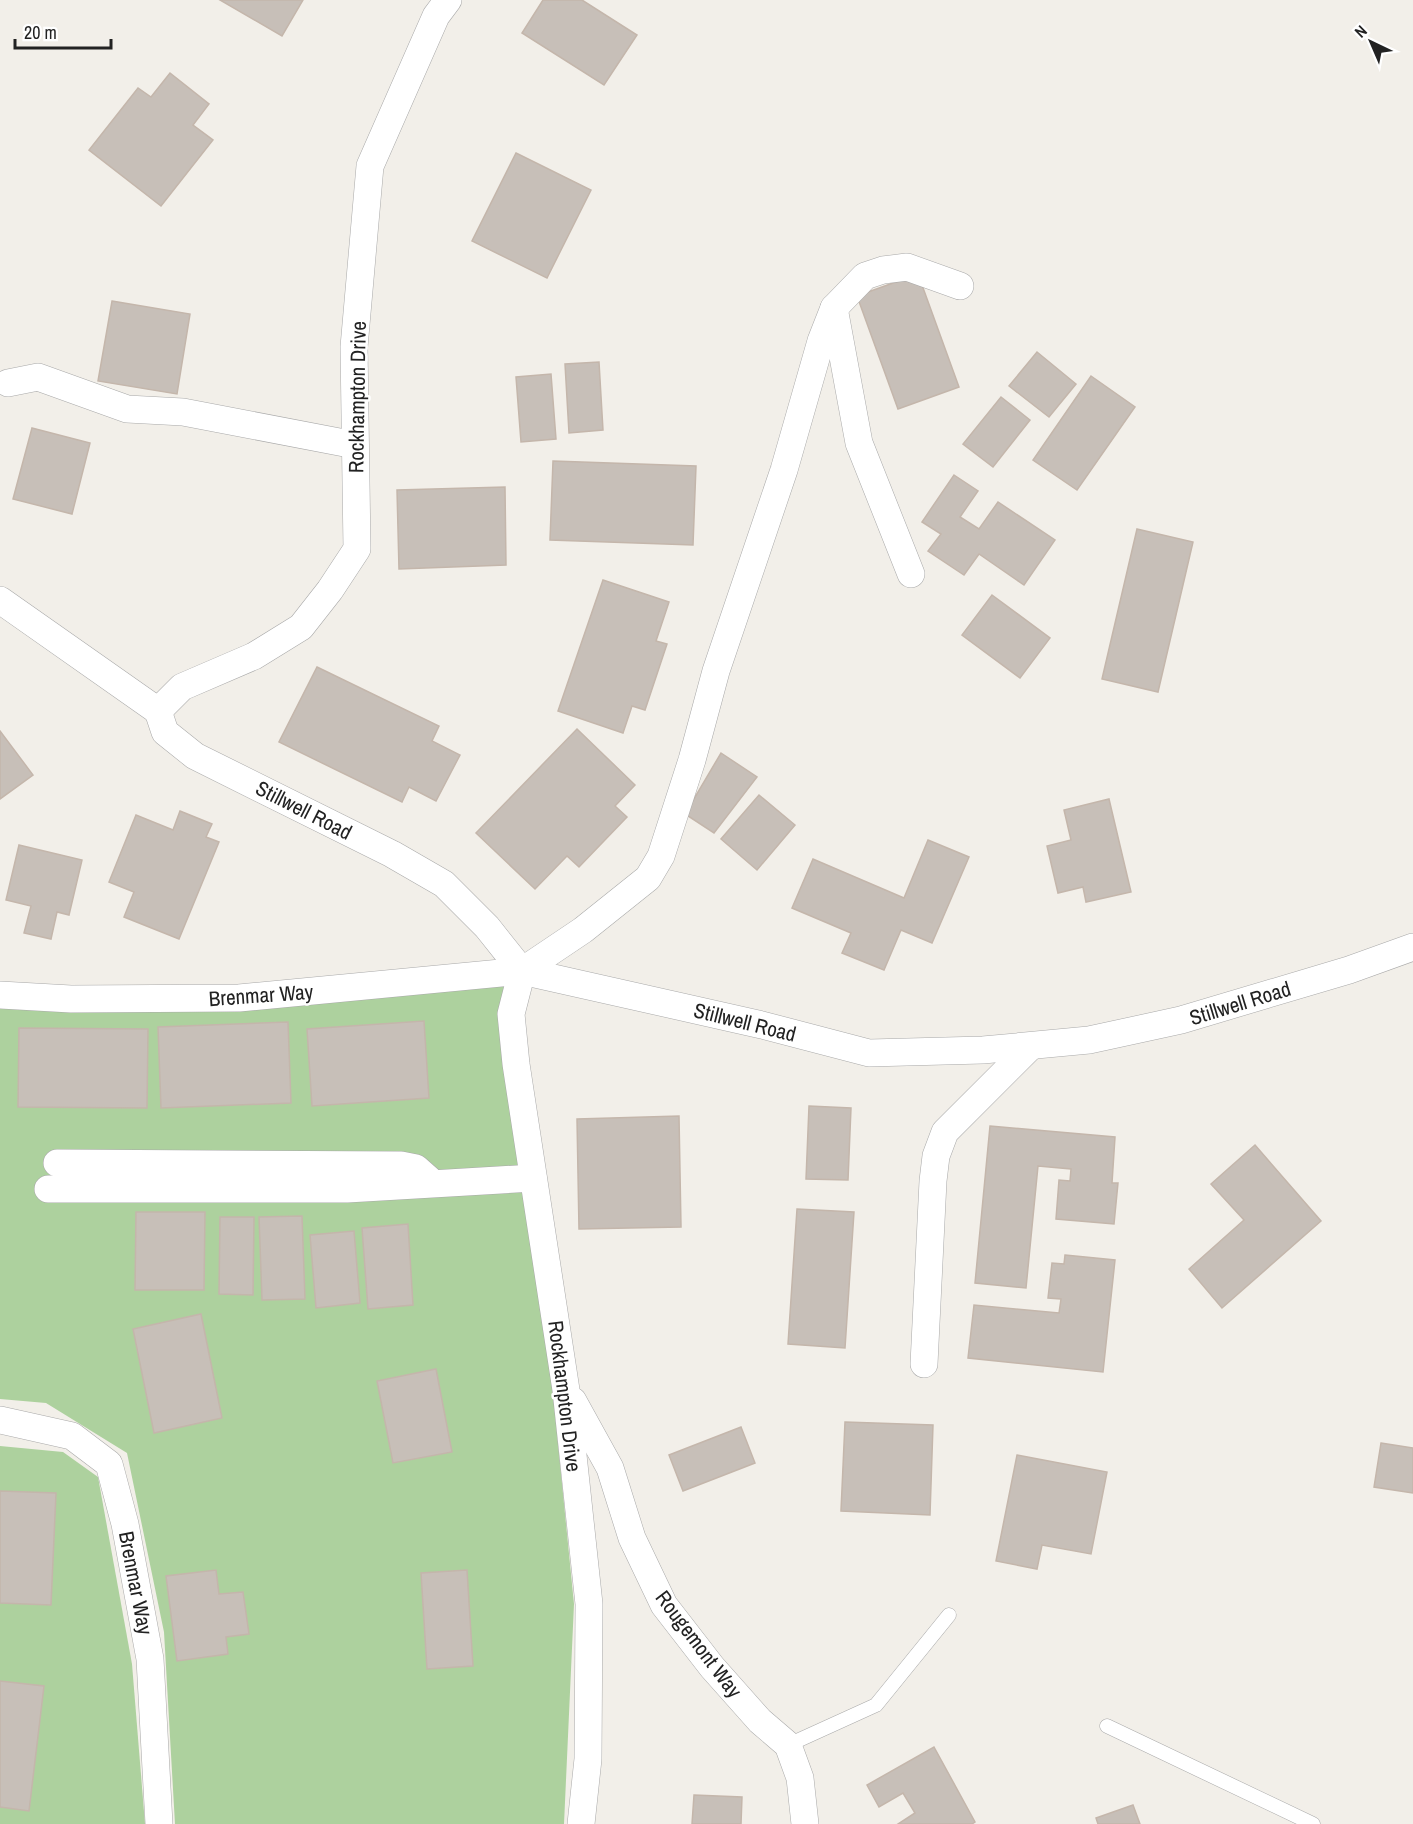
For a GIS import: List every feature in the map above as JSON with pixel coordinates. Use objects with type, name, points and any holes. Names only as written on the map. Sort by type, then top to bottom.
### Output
[{"type":"street","name":"Rockhampton Drive","points":[[158,711],[182,687],[254,656],[301,627],[330,590],[357,549],[354,347],[370,166],[436,16],[448,0]]},
{"type":"street","points":[[522,971],[622,902],[648,878],[661,856],[692,760],[716,671],[784,470],[821,340],[834,308],[865,276],[883,270],[907,267],[960,286]]},
{"type":"street","points":[[834,308],[859,442],[911,574]]},
{"type":"street","points":[[8,383],[38,377],[128,409],[183,412],[355,445]]},
{"type":"street","points":[[0,600],[158,711]]},
{"type":"street","name":"Stillwell Road","points":[[158,711],[165,732],[195,756],[392,854],[444,884],[487,927],[522,971],[762,1025],[869,1053],[983,1050],[1089,1040],[1181,1020],[1349,970],[1413,947]]},
{"type":"street","name":"Rockhampton Drive","points":[[522,971],[511,1014],[516,1064],[567,1390],[589,1604],[588,1759],[581,1824]]},
{"type":"street","name":"Brenmar Way","points":[[0,995],[71,999],[240,998],[522,971]]},
{"type":"street","points":[[924,1364],[933,1181],[940,1142],[945,1132],[1031,1046]]},
{"type":"street","points":[[57,1163],[401,1165],[416,1168],[433,1183]]},
{"type":"street","points":[[48,1189],[347,1189],[533,1178]]},
{"type":"street","name":"Rougemont Way","points":[[567,1390],[610,1468],[632,1538],[664,1605],[753,1714],[788,1745],[800,1778],[805,1824]]},
{"type":"street","name":"Brenmar Way","points":[[0,1420],[72,1436],[109,1464],[125,1524],[150,1659],[159,1824]]},
{"type":"lane","points":[[788,1745],[876,1705],[949,1615]]},
{"type":"lane","points":[[1107,1726],[1313,1824]]},
{"type":"green space","points":[[512,981],[574,1604],[564,1824],[175,1824],[164,1632],[127,1453],[46,1403],[0,1399],[0,1002]]},
{"type":"green space","points":[[0,1446],[63,1452],[98,1477],[132,1664],[145,1824],[0,1824]]},
{"type":"building","points":[[220,0],[303,0],[282,36]]},
{"type":"building","points":[[543,0],[582,0],[637,35],[604,85],[522,33]]},
{"type":"building","points":[[170,73],[209,104],[193,125],[213,140],[161,206],[89,150],[138,88],[151,97]]},
{"type":"building","points":[[516,153],[591,190],[547,278],[472,241]]},
{"type":"building","points":[[918,274],[959,387],[898,409],[857,296]]},
{"type":"building","points":[[112,301],[190,314],[177,394],[98,381]]},
{"type":"building","points":[[1037,352],[1076,384],[1049,417],[1009,386]]},
{"type":"building","points":[[599,362],[603,430],[569,433],[565,364]]},
{"type":"building","points":[[551,374],[556,439],[521,442],[516,377]]},
{"type":"building","points":[[1091,376],[1135,407],[1077,490],[1033,460]]},
{"type":"building","points":[[1001,397],[1030,420],[993,467],[963,444]]},
{"type":"building","points":[[32,428],[90,443],[72,514],[13,499]]},
{"type":"building","points":[[553,461],[696,466],[693,545],[550,540]]},
{"type":"building","points":[[954,475],[978,491],[960,517],[979,529],[998,502],[1055,540],[1024,585],[979,554],[964,575],[928,551],[941,534],[922,522]]},
{"type":"building","points":[[505,487],[506,565],[399,569],[397,490]]},
{"type":"building","points":[[1137,529],[1193,542],[1158,692],[1102,679]]},
{"type":"building","points":[[603,580],[669,602],[656,641],[667,644],[645,710],[632,706],[623,733],[558,711]]},
{"type":"building","points":[[992,595],[1050,638],[1020,678],[962,635]]},
{"type":"building","points":[[317,667],[439,726],[432,741],[460,755],[436,801],[409,787],[402,802],[279,742]]},
{"type":"building","points":[[577,729],[635,785],[615,806],[627,817],[579,867],[567,856],[535,889],[476,833]]},
{"type":"building","points":[[0,731],[33,775],[0,799]]},
{"type":"building","points":[[721,753],[757,777],[714,833],[685,814]]},
{"type":"building","points":[[759,795],[795,825],[757,870],[721,839]]},
{"type":"building","points":[[1109,799],[1131,892],[1086,902],[1083,887],[1058,893],[1047,846],[1071,840],[1064,810]]},
{"type":"building","points":[[180,811],[212,824],[206,837],[219,842],[179,939],[124,917],[134,892],[109,882],[136,815],[173,830]]},
{"type":"building","points":[[928,840],[969,857],[932,943],[901,930],[884,970],[842,953],[851,933],[792,908],[813,859],[904,898]]},
{"type":"building","points":[[19,845],[82,860],[69,915],[57,912],[51,939],[24,933],[31,906],[6,900]]},
{"type":"building","points":[[424,1021],[429,1098],[312,1106],[307,1029]]},
{"type":"building","points":[[288,1022],[291,1103],[161,1108],[158,1027]]},
{"type":"building","points":[[19,1028],[148,1029],[147,1108],[18,1107]]},
{"type":"building","points":[[809,1106],[851,1108],[848,1180],[806,1179]]},
{"type":"building","points":[[679,1116],[681,1227],[579,1229],[577,1119]]},
{"type":"building","points":[[990,1126],[1115,1137],[1112,1183],[1118,1183],[1114,1224],[1056,1219],[1059,1180],[1070,1181],[1071,1169],[1038,1166],[1026,1288],[975,1283]]},
{"type":"building","points":[[1255,1145],[1321,1221],[1222,1308],[1189,1269],[1244,1220],[1211,1184]]},
{"type":"building","points":[[797,1209],[854,1212],[845,1348],[788,1344]]},
{"type":"building","points":[[136,1212],[205,1212],[204,1290],[135,1290]]},
{"type":"building","points":[[302,1216],[305,1299],[262,1300],[259,1217]]},
{"type":"building","points":[[220,1217],[254,1217],[253,1295],[219,1294]]},
{"type":"building","points":[[408,1224],[413,1305],[368,1309],[362,1228]]},
{"type":"building","points":[[354,1231],[360,1303],[316,1308],[310,1235]]},
{"type":"building","points":[[1065,1255],[1115,1260],[1103,1372],[968,1358],[974,1305],[1059,1313],[1061,1299],[1048,1298],[1052,1263],[1064,1264]]},
{"type":"building","points":[[201,1314],[222,1418],[154,1433],[133,1329]]},
{"type":"building","points":[[436,1369],[452,1452],[393,1463],[377,1381]]},
{"type":"building","points":[[845,1422],[933,1425],[930,1515],[841,1511]]},
{"type":"building","points":[[741,1427],[755,1463],[683,1491],[669,1455]]},
{"type":"building","points":[[1381,1443],[1413,1448],[1413,1493],[1374,1487]]},
{"type":"building","points":[[1017,1455],[1107,1472],[1091,1554],[1042,1545],[1037,1569],[996,1561]]},
{"type":"building","points":[[0,1491],[56,1493],[51,1605],[0,1603]]},
{"type":"building","points":[[216,1570],[219,1594],[243,1592],[249,1634],[226,1637],[228,1654],[177,1661],[166,1576]]},
{"type":"building","points":[[467,1570],[473,1666],[427,1669],[421,1573]]},
{"type":"building","points":[[0,1681],[44,1686],[29,1811],[0,1807]]},
{"type":"building","points":[[934,1747],[975,1822],[972,1824],[898,1824],[915,1813],[903,1793],[879,1807],[867,1785]]},
{"type":"building","points":[[694,1795],[742,1797],[741,1824],[692,1824]]},
{"type":"building","points":[[1133,1805],[1140,1824],[1098,1824],[1096,1818]]}]
